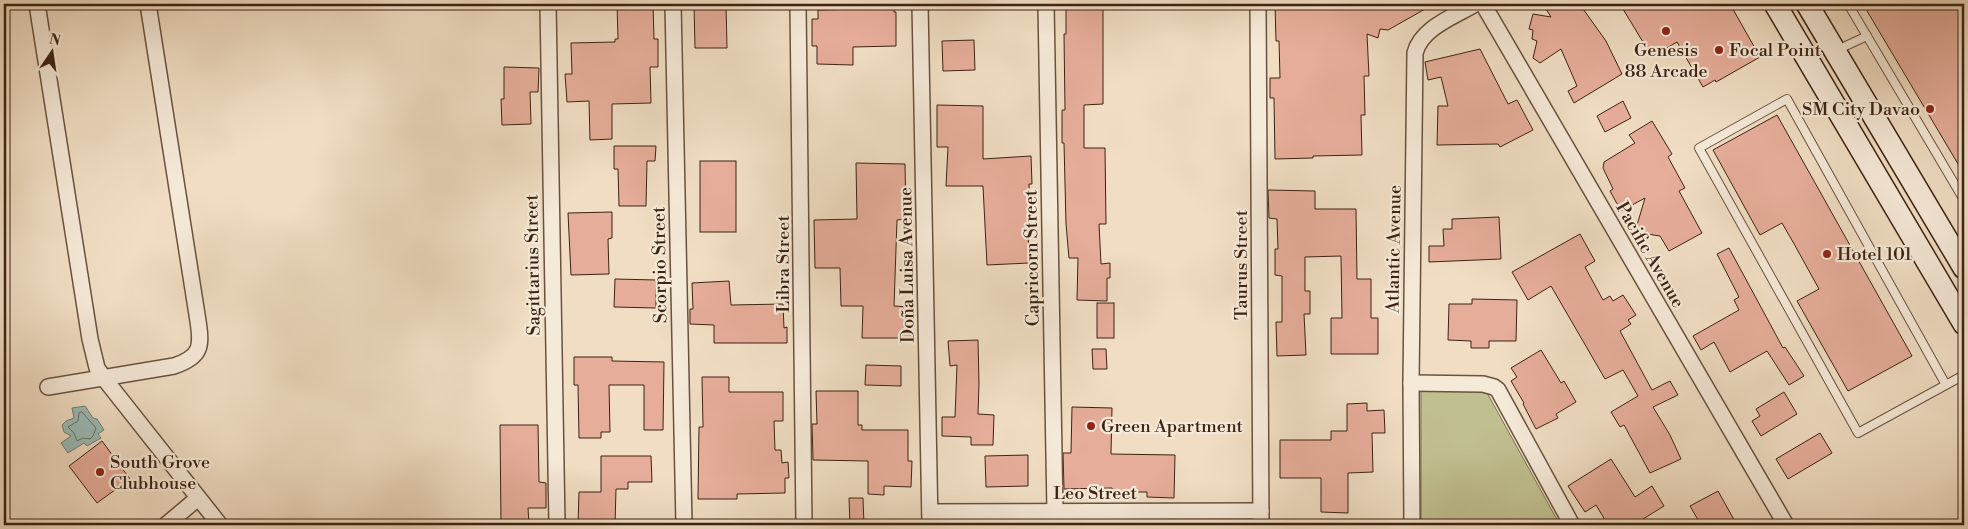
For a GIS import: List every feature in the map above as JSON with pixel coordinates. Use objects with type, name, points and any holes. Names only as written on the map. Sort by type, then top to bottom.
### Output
[{"type":"street","points":[[38,4],[95,362],[103,377],[220,525]]},
{"type":"street","points":[[48,387],[174,366],[193,358],[200,345],[198,321],[148,4]]},
{"type":"street","name":"Sagittarius Street","points":[[548,4],[557,525]]},
{"type":"street","name":"Scorpio Street","points":[[673,4],[684,525]]},
{"type":"street","name":"Libra Street","points":[[798,4],[804,525]]},
{"type":"street","name":"Doña Luisa Avenue","points":[[920,4],[930,518]]},
{"type":"street","name":"Capricorn Street","points":[[1046,4],[1055,512]]},
{"type":"street","name":"Taurus Street","points":[[1258,4],[1261,518]]},
{"type":"street","name":"Atlantic Avenue","points":[[1412,525],[1411,383],[1415,53],[1417,44],[1430,31],[1476,4]]},
{"type":"street","name":"Pacific Avenue","points":[[1483,4],[1786,525]]},
{"type":"street","points":[[1774,4],[1964,324]]},
{"type":"street","points":[[1808,4],[1834,51],[1964,268]]},
{"type":"street","points":[[1809,64],[1834,51]]},
{"type":"street","points":[[1411,383],[1483,384],[1498,390],[1572,525]]},
{"type":"street","points":[[166,525],[198,498]]},
{"type":"street","name":"Leo Street","points":[[930,518],[1055,512],[1261,518]]},
{"type":"lane","points":[[1848,4],[1964,200]]},
{"type":"lane","points":[[1834,51],[1867,36]]},
{"type":"lane","points":[[1946,385],[1787,99],[1699,148],[1858,433],[1946,385],[1964,375]]},
{"type":"shaded area","points":[[1421,391],[1486,391],[1560,525],[1421,525]]},
{"type":"water","points":[[85,406],[104,430],[98,434],[101,438],[87,446],[84,443],[68,453],[61,443],[71,436],[64,432],[62,425],[74,418],[72,408]]},
{"type":"building","points":[[617,4],[653,4],[654,39],[658,39],[658,67],[650,67],[651,103],[612,104],[612,139],[590,140],[589,101],[567,102],[565,74],[572,74],[571,43],[615,42],[615,39],[618,39]]},
{"type":"building","points":[[694,4],[726,4],[727,48],[695,48]]},
{"type":"building","points":[[861,4],[894,4],[894,12],[896,12],[896,46],[853,47],[853,65],[817,64],[817,46],[812,46],[812,19],[818,19],[818,10],[861,9]]},
{"type":"building","points":[[1066,4],[1103,4],[1103,104],[1084,105],[1084,148],[1105,148],[1106,224],[1099,224],[1101,264],[1110,263],[1110,278],[1107,278],[1107,301],[1077,300],[1078,258],[1069,258],[1066,224],[1064,143],[1062,143],[1062,110],[1065,110],[1064,34],[1066,34]]},
{"type":"building","points":[[1275,4],[1434,4],[1388,30],[1380,29],[1378,38],[1367,34],[1369,76],[1364,76],[1365,115],[1361,115],[1362,155],[1275,159],[1274,98],[1270,98],[1270,78],[1280,78]]},
{"type":"building","points":[[1543,4],[1572,4],[1575,8],[1581,6],[1606,41],[1622,74],[1574,103],[1568,91],[1577,86],[1561,49],[1540,63],[1533,58],[1537,41],[1532,39],[1533,30],[1529,29],[1533,14],[1551,17]]},
{"type":"building","points":[[1620,4],[1730,4],[1760,57],[1716,82],[1715,80],[1703,87],[1677,42],[1652,57]]},
{"type":"building","points":[[1863,4],[1964,4],[1964,174],[1870,16]]},
{"type":"building","points":[[974,40],[975,70],[943,71],[942,41]]},
{"type":"building","points":[[1480,49],[1508,104],[1517,100],[1533,130],[1500,147],[1498,144],[1437,145],[1438,106],[1448,106],[1441,77],[1428,80],[1425,62]]},
{"type":"building","points":[[504,67],[539,68],[538,92],[530,92],[531,124],[502,125],[501,99],[504,99]]},
{"type":"building","points":[[1623,101],[1631,118],[1605,132],[1597,116]]},
{"type":"building","points":[[937,105],[983,106],[983,159],[1031,156],[1032,184],[1029,184],[1031,227],[1028,227],[1029,263],[987,265],[983,186],[946,186],[948,147],[937,147]]},
{"type":"building","name":"Hotel 101","points":[[1777,115],[1912,356],[1848,391],[1797,301],[1819,289],[1793,242],[1782,223],[1760,235],[1713,150]]},
{"type":"building","points":[[1652,121],[1672,154],[1668,157],[1685,188],[1679,191],[1702,233],[1669,251],[1660,236],[1635,232],[1645,198],[1621,211],[1610,191],[1613,189],[1603,168],[1604,162],[1635,143],[1629,135]]},
{"type":"building","points":[[614,146],[656,146],[655,161],[647,161],[646,206],[619,206],[618,169],[614,169]]},
{"type":"building","points":[[700,161],[736,161],[736,232],[700,232]]},
{"type":"building","points":[[856,163],[905,164],[906,219],[897,220],[894,306],[911,307],[911,338],[862,338],[863,306],[841,306],[840,268],[815,268],[814,220],[857,219]]},
{"type":"building","points":[[1268,190],[1315,191],[1315,209],[1356,209],[1357,279],[1371,279],[1371,318],[1378,318],[1378,354],[1331,354],[1331,318],[1342,318],[1341,256],[1305,257],[1305,291],[1310,291],[1310,314],[1304,314],[1306,355],[1277,356],[1276,322],[1282,322],[1282,276],[1275,275],[1275,249],[1278,249],[1277,219],[1269,218]]},
{"type":"building","points":[[612,212],[612,238],[608,239],[609,274],[571,275],[568,213]]},
{"type":"building","points":[[1499,217],[1501,259],[1429,262],[1429,246],[1444,246],[1443,229],[1452,229],[1452,219]]},
{"type":"building","points":[[1580,234],[1595,261],[1585,267],[1603,300],[1610,296],[1613,301],[1623,295],[1636,315],[1628,320],[1631,324],[1620,331],[1652,390],[1670,381],[1678,395],[1653,407],[1670,435],[1681,459],[1650,473],[1624,425],[1620,427],[1611,412],[1638,396],[1623,370],[1605,379],[1551,286],[1528,300],[1512,272]]},
{"type":"building","points":[[1729,248],[1783,348],[1785,347],[1804,376],[1789,385],[1767,351],[1730,372],[1714,342],[1701,350],[1693,336],[1739,310],[1734,300],[1739,297],[1717,254]]},
{"type":"building","points":[[615,279],[656,280],[656,308],[614,307]]},
{"type":"building","points":[[729,281],[731,305],[783,304],[784,328],[787,327],[787,343],[714,343],[714,325],[690,324],[690,309],[693,309],[692,283]]},
{"type":"building","points":[[1472,299],[1517,300],[1516,341],[1489,341],[1489,348],[1471,348],[1471,341],[1448,340],[1449,304],[1472,304]]},
{"type":"building","points":[[1097,303],[1114,303],[1114,338],[1097,338]]},
{"type":"building","points":[[978,340],[978,414],[994,415],[993,445],[971,445],[971,437],[942,436],[942,417],[955,417],[957,365],[950,366],[948,341]]},
{"type":"building","points":[[1092,349],[1106,349],[1107,369],[1093,369]]},
{"type":"building","points":[[1541,350],[1561,383],[1564,381],[1576,402],[1556,414],[1558,418],[1536,429],[1511,381],[1517,377],[1511,368]]},
{"type":"building","points":[[574,357],[612,357],[612,361],[664,362],[663,430],[644,430],[644,385],[609,385],[610,432],[601,432],[601,438],[579,438],[578,385],[574,385]]},
{"type":"building","points":[[866,365],[901,366],[901,386],[865,385]]},
{"type":"building","points":[[702,377],[729,377],[729,392],[783,392],[783,421],[774,421],[775,450],[781,450],[782,463],[788,462],[789,478],[785,478],[785,493],[737,494],[737,499],[698,499],[699,427],[703,427]]},
{"type":"building","points":[[816,391],[858,391],[858,425],[862,425],[862,430],[908,430],[908,461],[912,461],[911,487],[884,486],[884,495],[868,494],[868,461],[813,460],[812,424],[817,424]]},
{"type":"building","points":[[1784,392],[1797,414],[1761,436],[1752,421],[1760,416],[1756,409]]},
{"type":"building","points":[[1367,403],[1367,411],[1384,410],[1385,433],[1372,433],[1373,472],[1348,473],[1348,513],[1321,512],[1321,478],[1280,478],[1280,440],[1331,440],[1331,431],[1347,431],[1347,404]]},
{"type":"building","points":[[1072,407],[1112,408],[1111,454],[1175,455],[1174,498],[1147,497],[1147,492],[1112,492],[1112,488],[1064,489],[1063,453],[1071,453]]},
{"type":"building","points":[[500,425],[538,425],[539,482],[546,483],[546,508],[528,508],[529,525],[501,525]]},
{"type":"building","points":[[1820,433],[1832,453],[1788,479],[1776,459]]},
{"type":"building","name":"South Grove Clubhouse","points":[[102,441],[130,479],[97,503],[69,466]]},
{"type":"building","points":[[1028,455],[1028,486],[986,487],[985,456]]},
{"type":"building","points":[[601,456],[651,456],[652,482],[628,482],[628,489],[616,489],[615,525],[578,524],[579,492],[601,492]]},
{"type":"building","points":[[1611,459],[1635,497],[1652,486],[1664,506],[1643,519],[1647,525],[1608,525],[1596,505],[1585,512],[1568,486]]},
{"type":"building","points":[[1718,491],[1737,525],[1701,525],[1690,506]]},
{"type":"building","points":[[849,498],[863,498],[864,525],[850,525]]},
{"type":"place","name":"Genesis 88 Arcade","points":[[1666,31]]},
{"type":"place","name":"Focal Point","points":[[1719,50]]},
{"type":"place","name":"SM City Davao","points":[[1930,109]]},
{"type":"place","name":"Hotel 101","points":[[1827,254]]},
{"type":"place","name":"Green Apartment","points":[[1091,426]]},
{"type":"place","name":"South Grove Clubhouse","points":[[100,472]]}]
